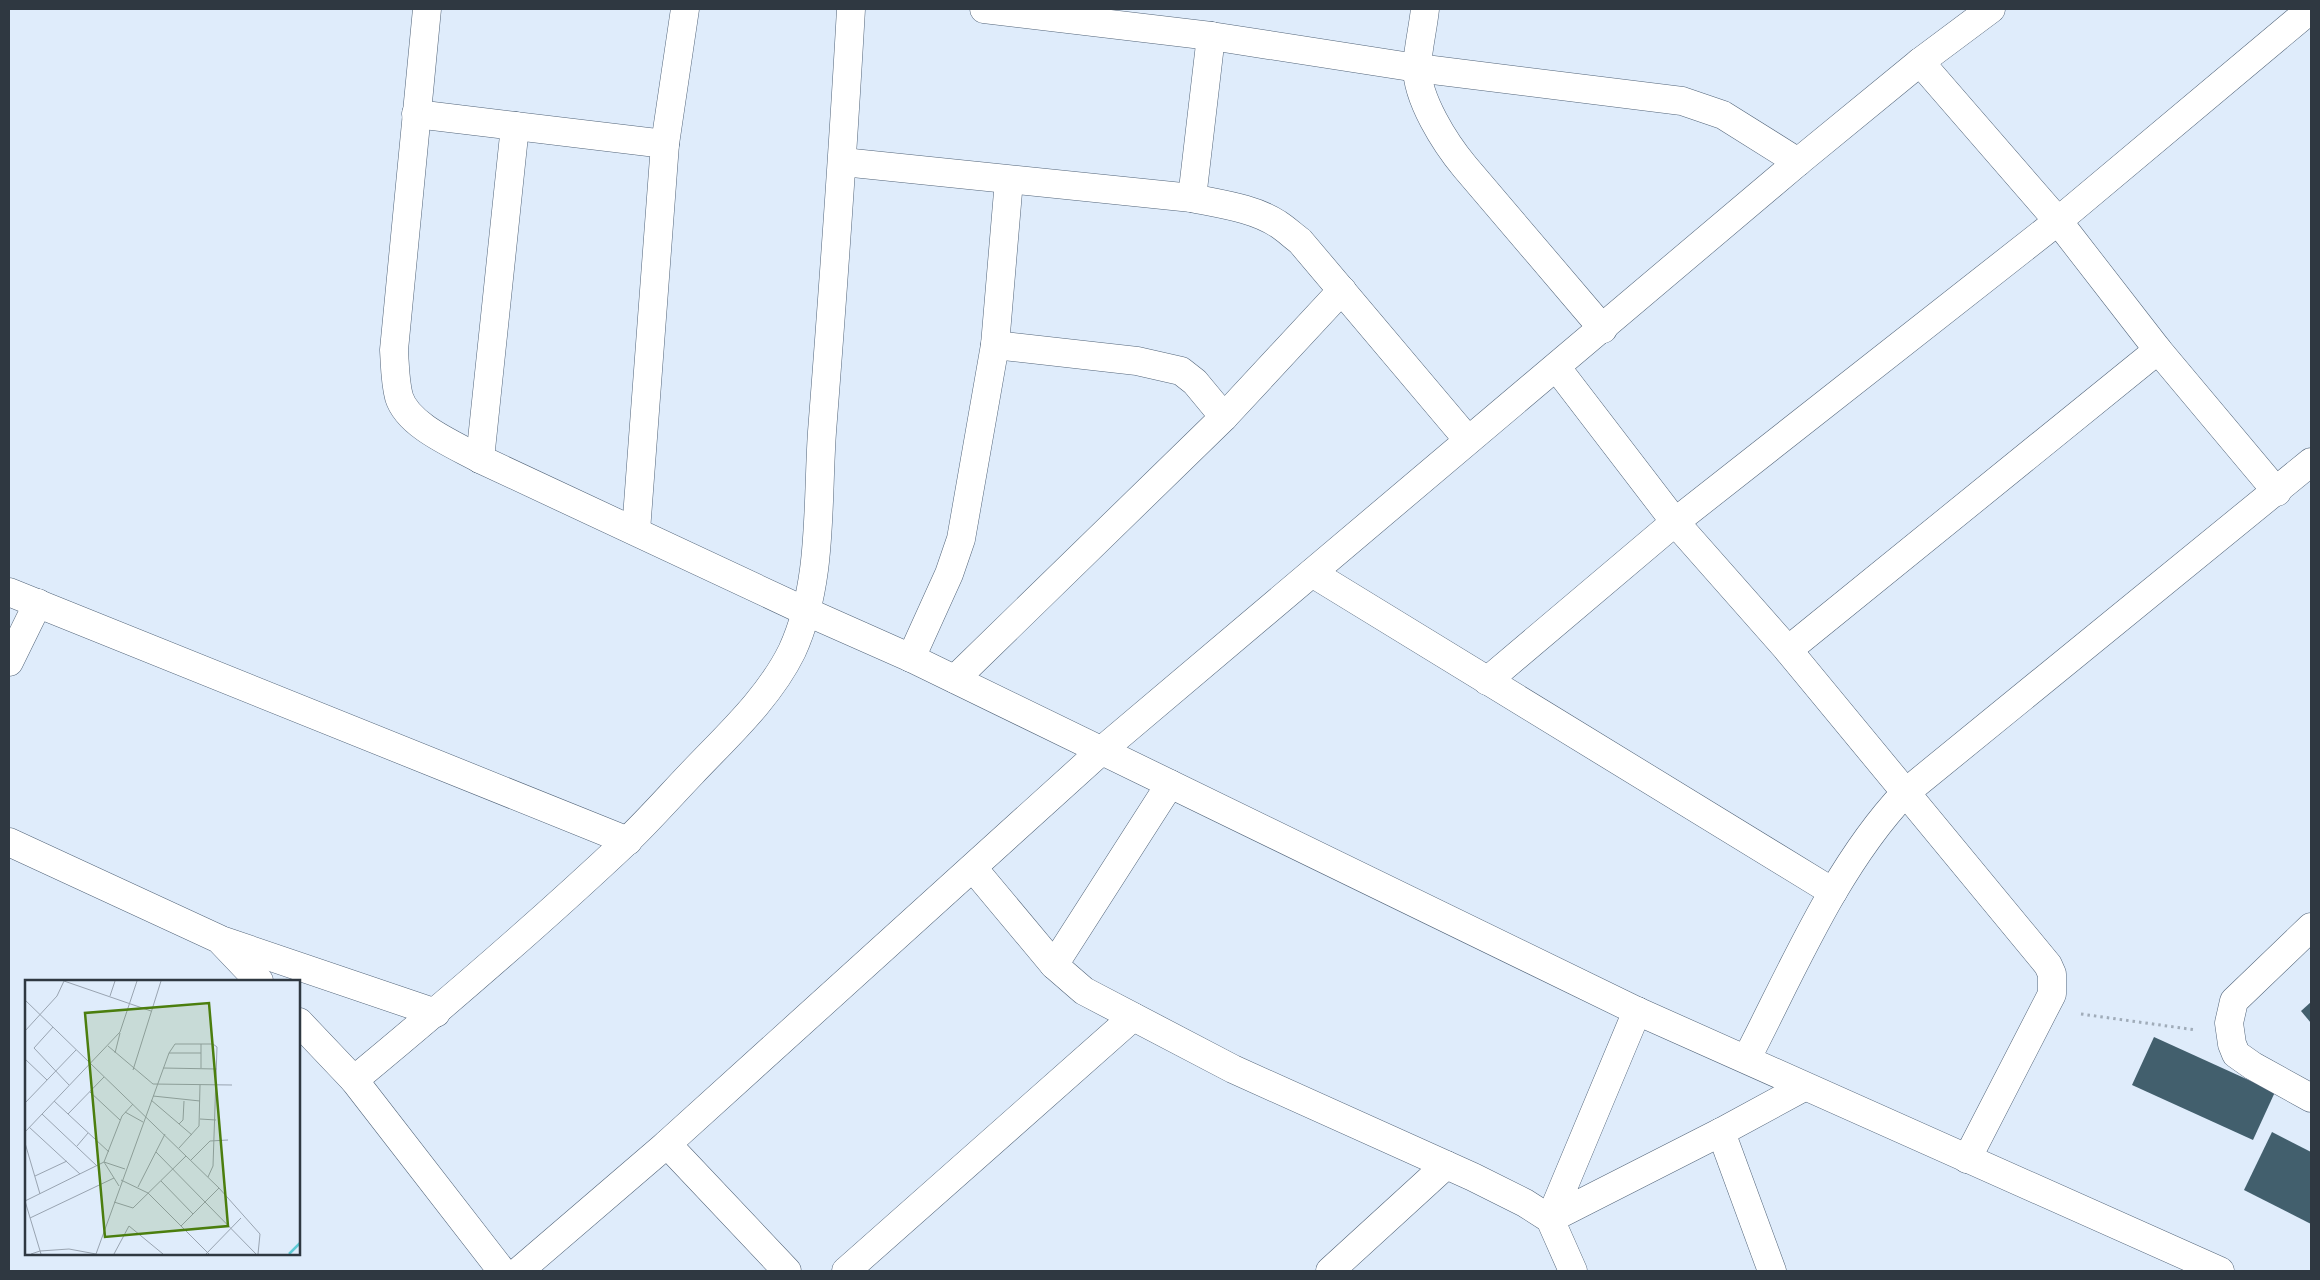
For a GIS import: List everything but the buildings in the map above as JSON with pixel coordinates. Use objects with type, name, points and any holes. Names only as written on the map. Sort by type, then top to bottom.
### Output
[{"type":"street","points":[[427,9],[394,350],[395,381],[400,399],[408,414],[430,431],[480,460],[805,611],[911,658],[1637,1011],[1747,1058],[1804,1086],[2220,1271]]},
{"type":"street","points":[[636,531],[665,144],[685,9]]},
{"type":"street","points":[[354,1080],[436,1013],[628,841],[736,726],[771,684],[792,651],[805,611],[814,569],[820,457],[843,162],[851,9]]},
{"type":"street","points":[[984,9],[1211,36],[1417,68],[1682,101],[1723,115],[1798,162]]},
{"type":"street","points":[[1425,9],[1417,68],[1429,110],[1447,146],[1603,329]]},
{"type":"street","points":[[519,1271],[668,1144],[1101,751],[1468,440],[1557,368],[1798,162],[1920,62],[1991,9]]},
{"type":"street","points":[[1487,681],[1675,522],[2058,221],[2310,9]]},
{"type":"street","points":[[1192,198],[1211,36]]},
{"type":"street","points":[[1920,62],[2058,221],[2158,350],[2277,492]]},
{"type":"street","points":[[416,114],[665,144]]},
{"type":"street","points":[[480,460],[515,126]]},
{"type":"street","points":[[843,162],[1192,198],[1234,207],[1278,223],[1300,241],[1468,440]]},
{"type":"street","points":[[911,658],[949,574],[961,538],[995,345],[1009,180]]},
{"type":"street","points":[[955,679],[1224,418],[1342,290]]},
{"type":"street","points":[[995,345],[1137,361],[1181,371],[1195,382],[1224,418]]},
{"type":"street","points":[[1788,650],[2158,350]]},
{"type":"street","points":[[1557,368],[1675,522],[1788,650],[2048,965],[2054,984],[2052,994],[1967,1159]]},
{"type":"street","points":[[1747,1058],[1833,892],[1860,847],[1905,793],[2277,492],[2311,462]]},
{"type":"street","points":[[1312,573],[1833,892]]},
{"type":"street","points":[[9,592],[628,841]]},
{"type":"street","points":[[9,662],[38,604]]},
{"type":"street","points":[[1054,965],[1170,784]]},
{"type":"street","points":[[9,842],[219,939],[436,1013]]},
{"type":"street","points":[[973,868],[1054,965],[1084,991],[1233,1069],[1446,1165],[1525,1203],[1550,1219],[1573,1271]]},
{"type":"street","points":[[2311,927],[2234,1001],[2230,1013],[2230,1036],[2236,1054],[2253,1066],[2311,1098]]},
{"type":"street","points":[[219,939],[259,980]]},
{"type":"street","points":[[1550,1219],[1637,1011]]},
{"type":"street","points":[[846,1271],[1133,1017]]},
{"type":"street","points":[[300,1023],[354,1080],[502,1271]]},
{"type":"street","points":[[1550,1219],[1720,1132],[1804,1086]]},
{"type":"street","points":[[1720,1132],[1772,1271]]},
{"type":"street","points":[[668,1144],[787,1271]]},
{"type":"street","points":[[1330,1271],[1446,1165]]},
{"type":"path","points":[[2043,1011],[2098,1015],[2230,1036]]}]
